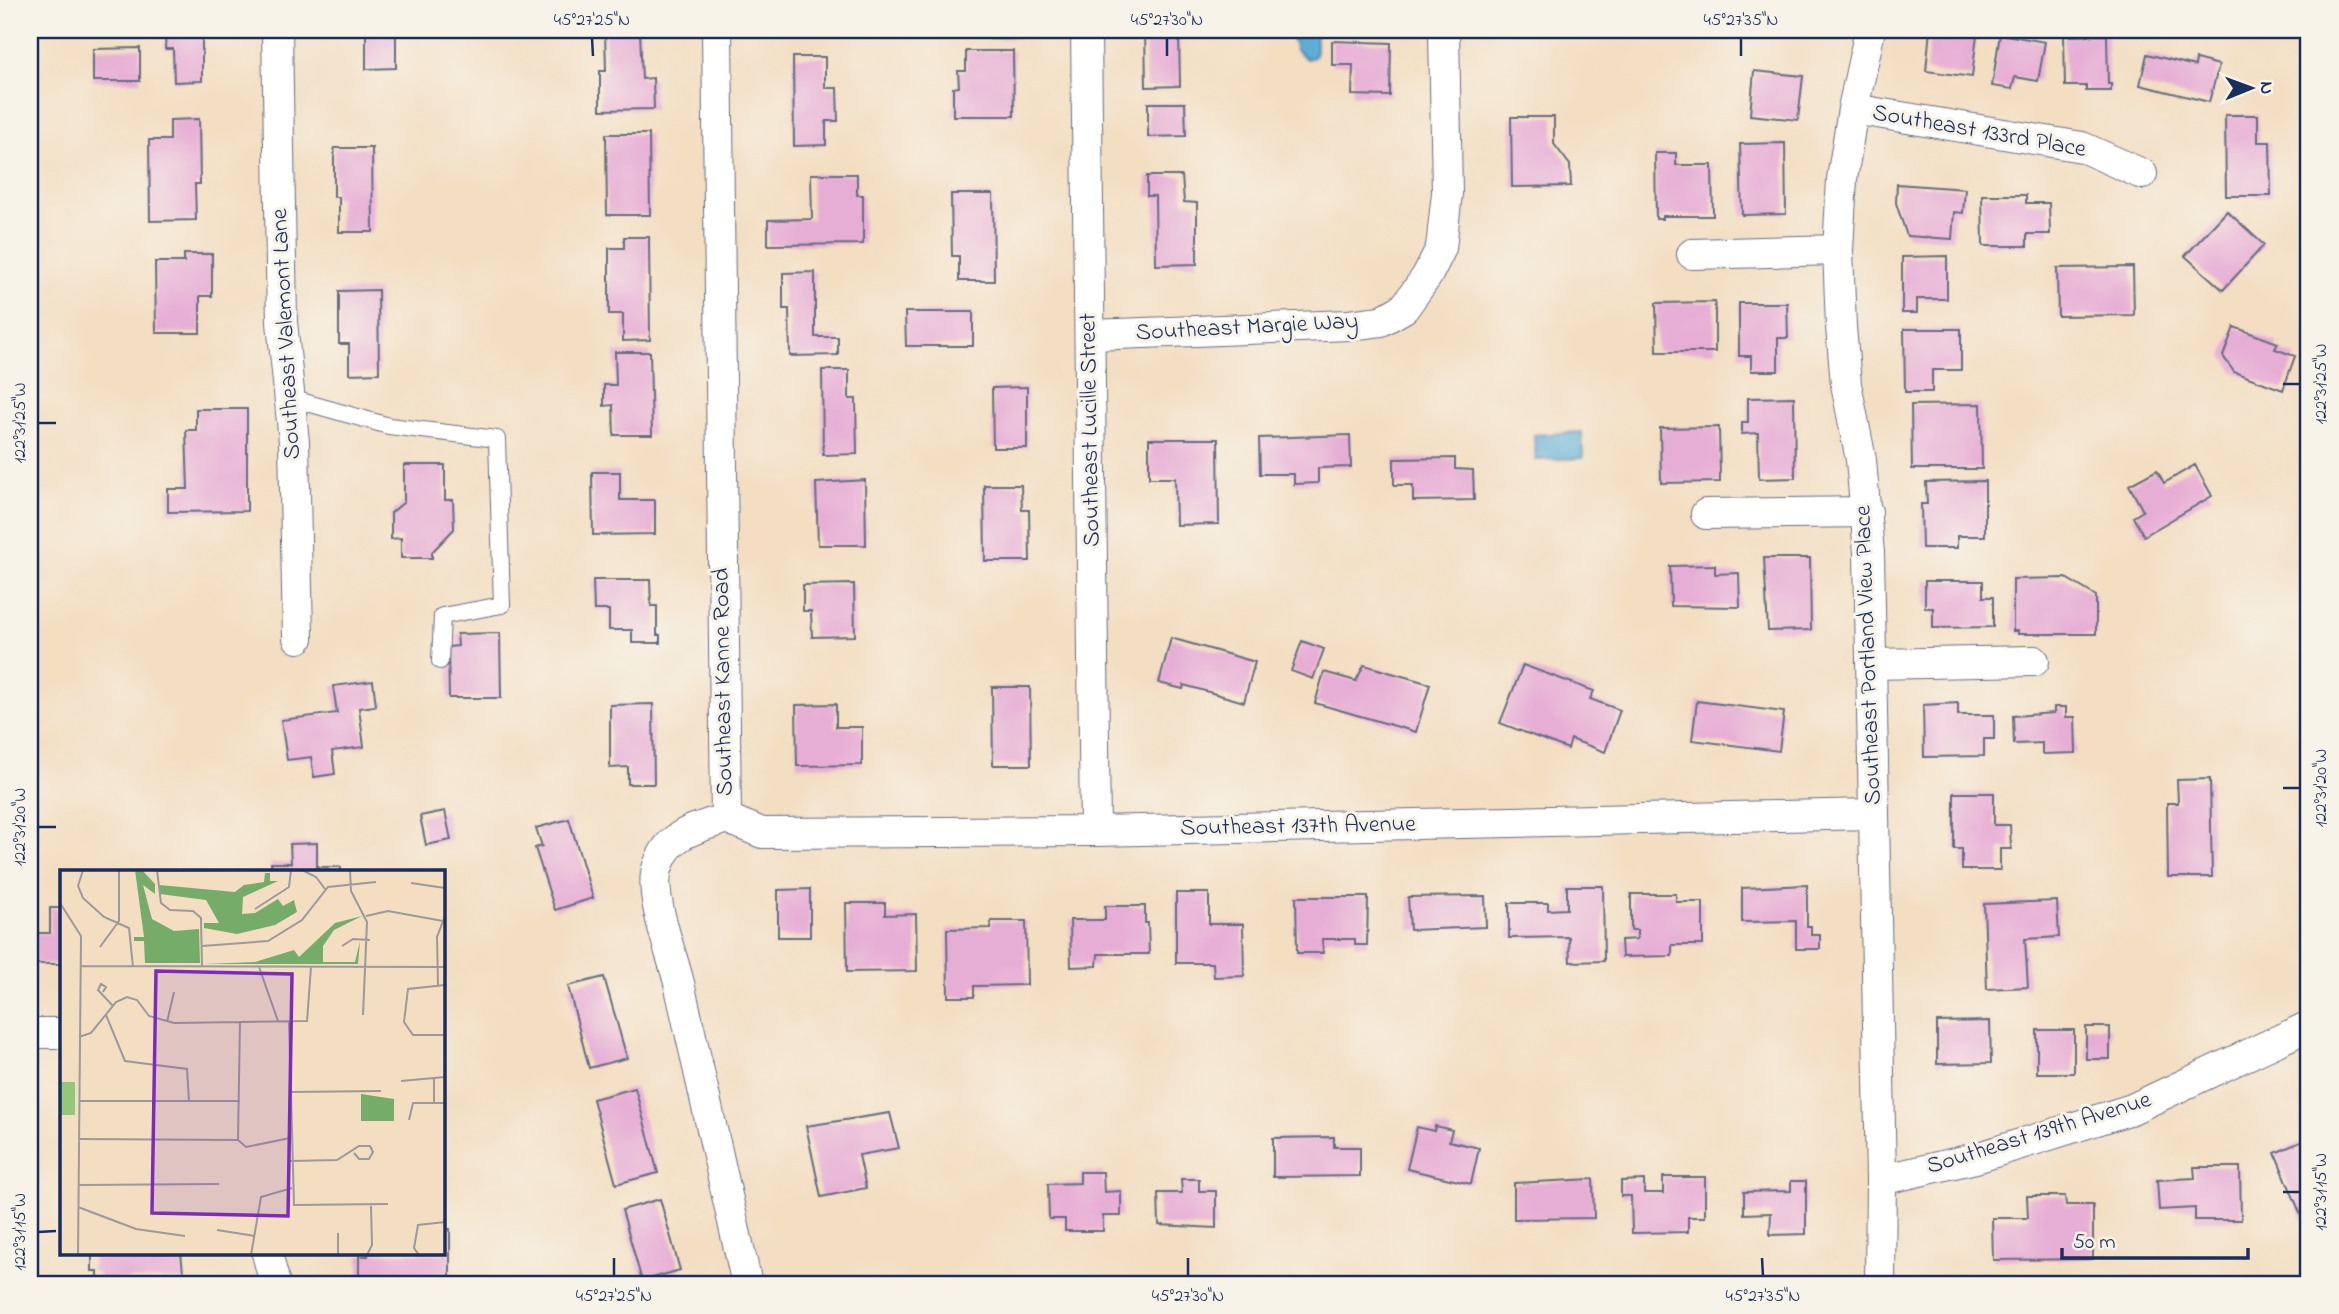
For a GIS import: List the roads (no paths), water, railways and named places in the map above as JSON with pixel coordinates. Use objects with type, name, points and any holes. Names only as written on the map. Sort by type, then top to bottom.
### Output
[{"type":"street","name":"Southeast Valemont Lane","points":[[277,30],[282,322],[294,442],[298,639]]},
{"type":"street","name":"Southeast Kanne Road","points":[[718,30],[726,818],[679,835],[668,845],[657,870],[655,891],[681,992],[747,1284]]},
{"type":"street","name":"Southeast Lucille Street","points":[[1086,30],[1095,831]]},
{"type":"street","name":"Southeast Margie Way","points":[[1091,335],[1349,325],[1381,321],[1404,308],[1422,284],[1441,248],[1447,193],[1444,30]]},
{"type":"street","name":"Southeast Portland View Place","points":[[1870,30],[1853,109],[1842,179],[1838,250],[1846,384],[1861,460],[1867,512],[1881,1180],[1880,1284]]},
{"type":"street","name":"Southeast 133rd Place","points":[[1853,109],[2082,147],[2142,174]]},
{"type":"street","points":[[1692,254],[1838,250]]},
{"type":"street","points":[[1706,514],[1867,512]]},
{"type":"street","points":[[1871,664],[2034,661]]},
{"type":"street","name":"Southeast 137th Avenue","points":[[726,818],[762,833],[1095,831],[1873,814]]},
{"type":"street","name":"Southeast 139th Avenue","points":[[1881,1180],[1976,1158],[2132,1109],[2309,1026]]},
{"type":"street","points":[[30,1033],[60,1033]]},
{"type":"street","points":[[267,1254],[275,1284]]},
{"type":"lane","points":[[290,398],[389,426],[497,439],[502,605],[442,616],[440,661]]},
{"type":"water","points":[[1290,30],[1317,30],[1314,57],[1307,59],[1296,50]]},
{"type":"water","points":[[1582,432],[1583,458],[1536,460],[1534,435]]}]
